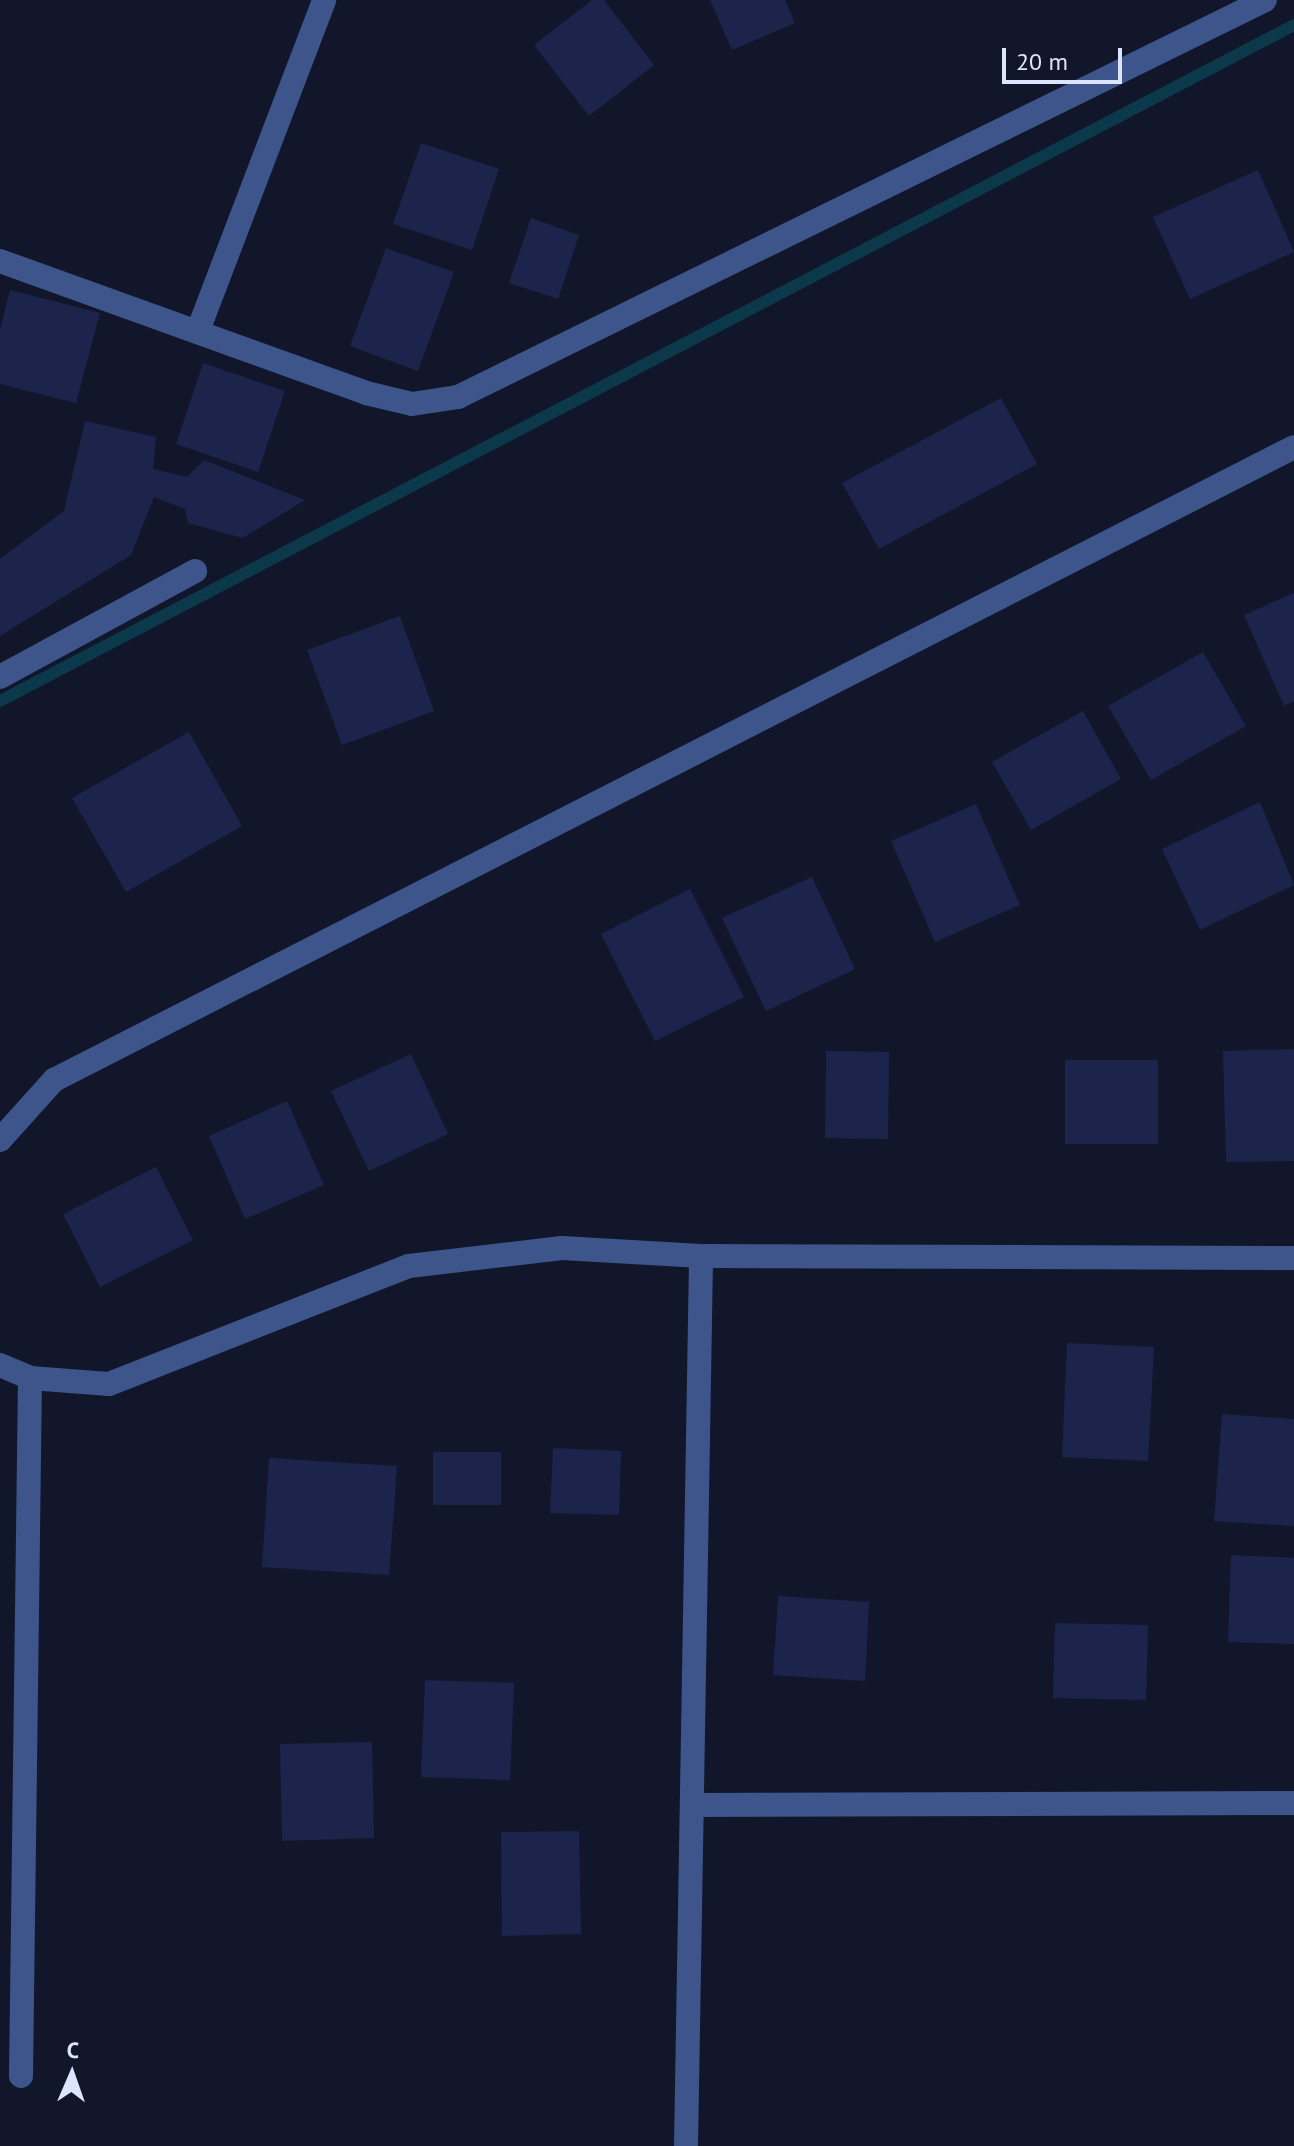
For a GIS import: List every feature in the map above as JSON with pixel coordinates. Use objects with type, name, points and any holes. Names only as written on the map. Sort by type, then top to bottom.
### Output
[{"type":"street","points":[[199,328],[324,0]]},
{"type":"street","points":[[0,261],[199,328],[366,393],[412,404],[458,397],[1265,0]]},
{"type":"street","points":[[0,1140],[54,1080],[1294,447]]},
{"type":"street","points":[[0,677],[195,571]]},
{"type":"street","points":[[0,1365],[30,1378],[109,1384],[409,1266],[562,1248],[701,1256],[1294,1258]]},
{"type":"street","points":[[686,2146],[701,1256]]},
{"type":"street","points":[[21,2076],[30,1378]]},
{"type":"street","points":[[693,1805],[1294,1803]]},
{"type":"building","points":[[592,0],[604,0],[654,65],[589,116],[534,45]]},
{"type":"building","points":[[710,0],[785,0],[795,23],[732,50]]},
{"type":"building","points":[[421,143],[499,169],[472,250],[393,224]]},
{"type":"building","points":[[1258,170],[1294,252],[1190,299],[1153,217]]},
{"type":"building","points":[[531,218],[579,235],[558,299],[509,283]]},
{"type":"building","points":[[386,248],[454,272],[418,371],[350,346]]},
{"type":"building","points":[[10,290],[100,313],[76,403],[0,384],[0,329]]},
{"type":"building","points":[[203,363],[285,391],[258,472],[176,444]]},
{"type":"building","points":[[1001,398],[1037,464],[879,549],[842,483]]},
{"type":"building","points":[[85,421],[156,437],[153,469],[187,477],[204,460],[305,500],[243,538],[188,523],[185,509],[154,497],[131,555],[0,636],[0,559],[64,511]]},
{"type":"building","points":[[1294,593],[1294,701],[1284,706],[1244,615]]},
{"type":"building","points":[[400,616],[434,711],[342,745],[307,650]]},
{"type":"building","points":[[1203,652],[1246,726],[1151,780],[1108,706]]},
{"type":"building","points":[[1083,711],[1121,779],[1031,830],[992,762]]},
{"type":"building","points":[[189,732],[242,826],[126,892],[72,798]]},
{"type":"building","points":[[1260,802],[1294,885],[1200,930],[1162,849]]},
{"type":"building","points":[[976,804],[1020,905],[935,942],[891,841]]},
{"type":"building","points":[[812,877],[855,969],[766,1011],[722,918]]},
{"type":"building","points":[[690,889],[744,997],[655,1041],[601,934]]},
{"type":"building","points":[[1294,1049],[1294,1161],[1226,1162],[1223,1051]]},
{"type":"building","points":[[826,1051],[889,1052],[888,1139],[825,1138]]},
{"type":"building","points":[[411,1054],[448,1134],[369,1171],[331,1091]]},
{"type":"building","points":[[1065,1060],[1158,1060],[1158,1144],[1065,1144]]},
{"type":"building","points":[[287,1101],[324,1185],[245,1219],[209,1136]]},
{"type":"building","points":[[156,1167],[193,1240],[100,1287],[63,1214]]},
{"type":"building","points":[[1067,1343],[1154,1347],[1148,1461],[1062,1457]]},
{"type":"building","points":[[1222,1414],[1294,1419],[1294,1526],[1214,1521]]},
{"type":"building","points":[[553,1448],[621,1451],[619,1515],[550,1513]]},
{"type":"building","points":[[433,1452],[501,1452],[501,1505],[433,1505]]},
{"type":"building","points":[[269,1458],[397,1466],[389,1575],[262,1567]]},
{"type":"building","points":[[1231,1555],[1294,1558],[1294,1644],[1228,1642]]},
{"type":"building","points":[[778,1596],[869,1602],[865,1681],[773,1675]]},
{"type":"building","points":[[1055,1623],[1148,1625],[1146,1700],[1053,1698]]},
{"type":"building","points":[[425,1680],[514,1683],[510,1780],[421,1777]]},
{"type":"building","points":[[372,1742],[374,1838],[282,1841],[280,1744]]},
{"type":"building","points":[[579,1831],[581,1934],[502,1936],[501,1832]]},
{"type":"waterway","points":[[0,701],[1294,25]]}]
